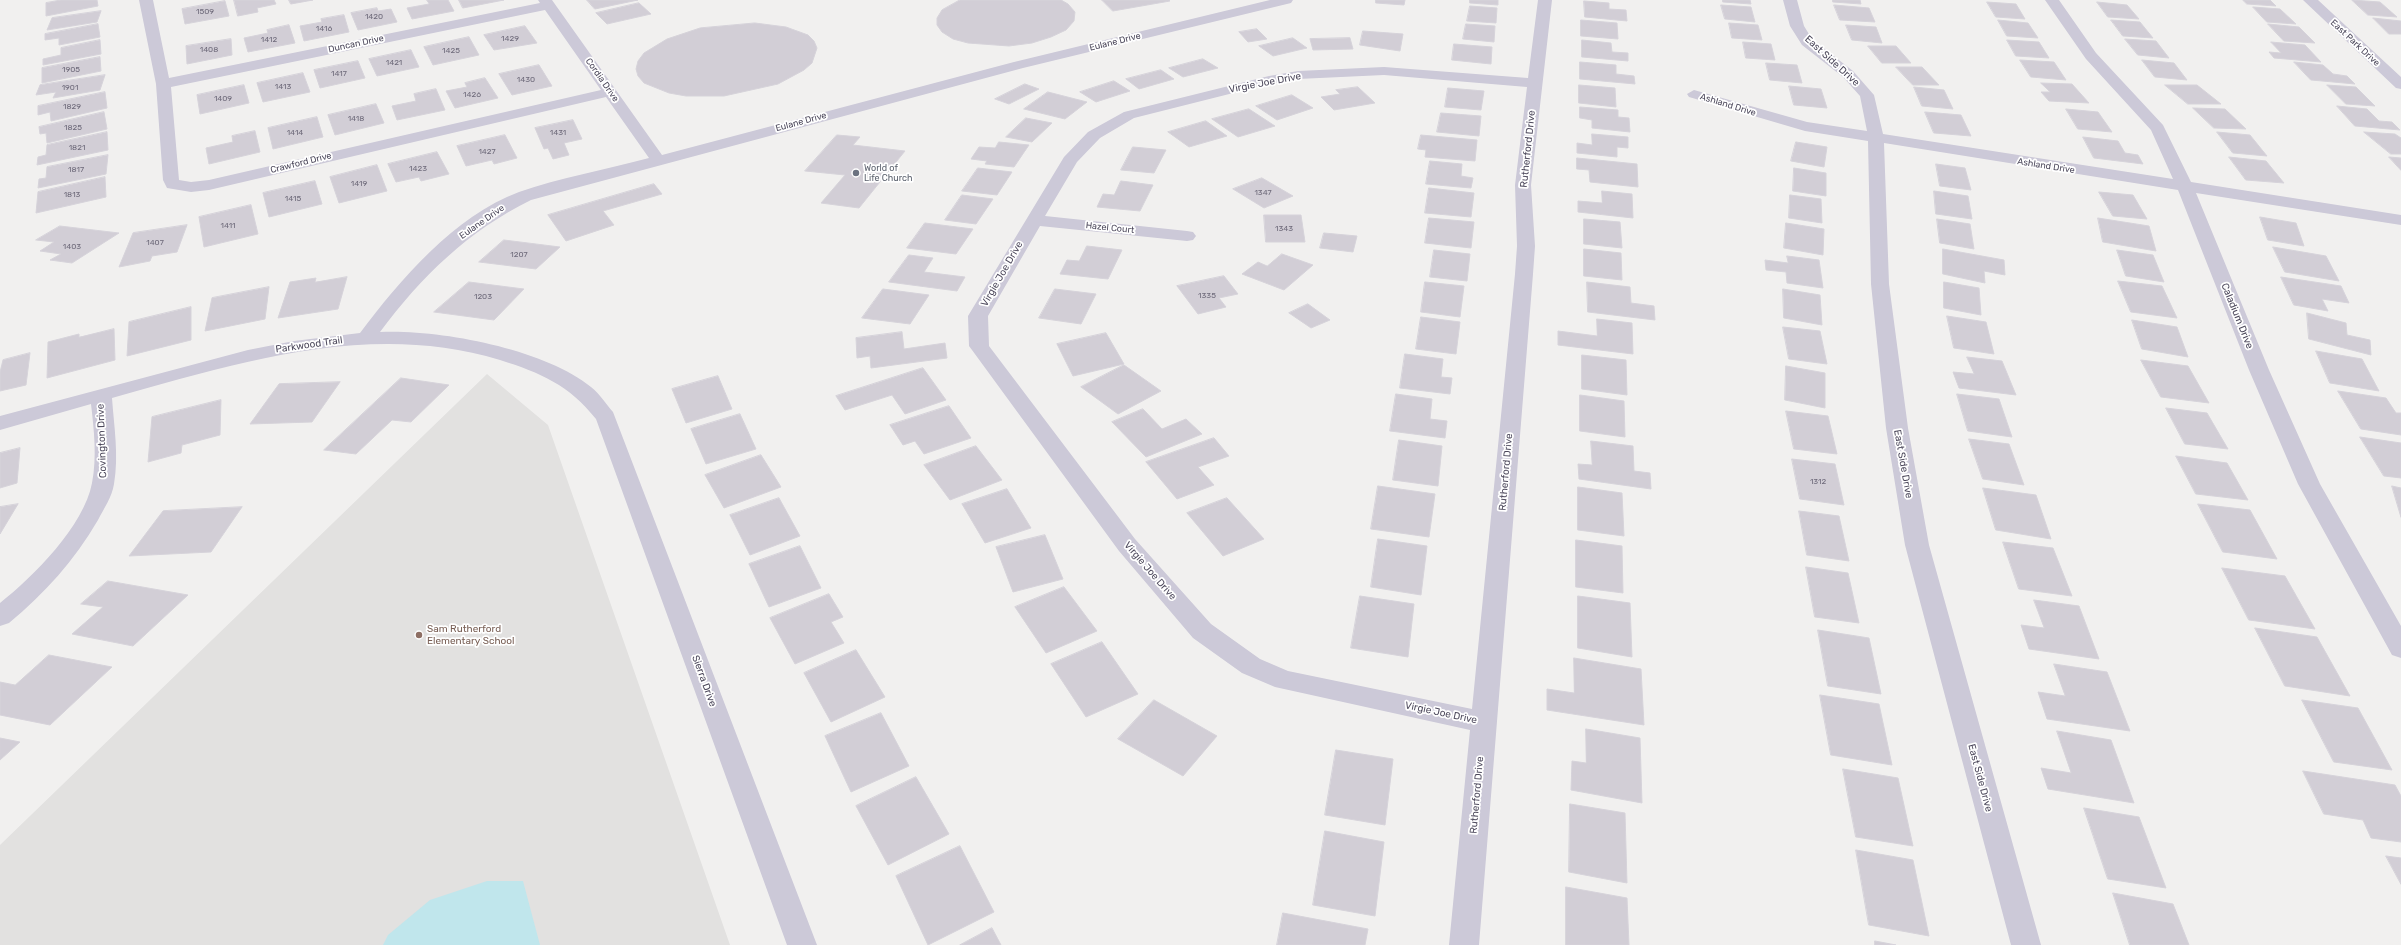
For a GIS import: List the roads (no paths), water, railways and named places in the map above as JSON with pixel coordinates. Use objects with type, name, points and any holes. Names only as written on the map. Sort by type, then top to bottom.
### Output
[{"type":"street","name":"Eulane Drive","points":[[367,337],[395,298],[418,272],[437,254],[502,206],[552,187],[1020,65],[1286,0]]},
{"type":"street","name":"Rutherford Drive","points":[[1464,945],[1524,274],[1526,246],[1524,185],[1545,0]]},
{"type":"street","name":"East Side Drive","points":[[1790,0],[1797,26],[1807,42],[1848,74],[1867,95],[1876,138],[1880,284],[1897,428],[1917,545],[2026,945]]},
{"type":"street","name":"Caladium Drive","points":[[2052,0],[2091,56],[2158,128],[2185,187],[2259,370],[2309,484],[2401,648]]},
{"type":"street","name":"East Park Drive","points":[[2310,0],[2401,85]]},
{"type":"street","name":"Crawford Drive","points":[[150,1],[163,84],[171,180],[173,184],[191,187],[209,185],[610,92]]},
{"type":"street","name":"Cordia Drive","points":[[547,3],[658,160]]},
{"type":"street","name":"Duncan Drive","points":[[163,84],[547,3]]},
{"type":"street","name":"Virgie Joe Drive","points":[[1483,722],[1284,680],[1251,666],[1202,631],[1127,545],[979,346],[978,316],[1033,220],[1070,160],[1094,135],[1129,115],[1269,80],[1298,75],[1384,71],[1535,83]]},
{"type":"street","name":"Ashland Drive","points":[[1694,94],[1805,126],[2401,220]]},
{"type":"street","name":"Hazel Court","points":[[1033,220],[1187,236]]},
{"type":"street","name":"Parkwood Trail","points":[[0,423],[232,358],[295,345],[367,337],[453,342],[497,350],[543,368],[583,391],[606,417]]},
{"type":"street","name":"Covington Drive","points":[[0,618],[35,589],[58,564],[74,543],[98,498],[103,485],[105,467],[101,395]]},
{"type":"street","name":"Sierra Drive","points":[[606,417],[802,945]]},
{"type":"place","name":"World of Life Church","points":[[856,173]]},
{"type":"place","name":"Sam Rutherford Elementary School","points":[[419,635]]}]
